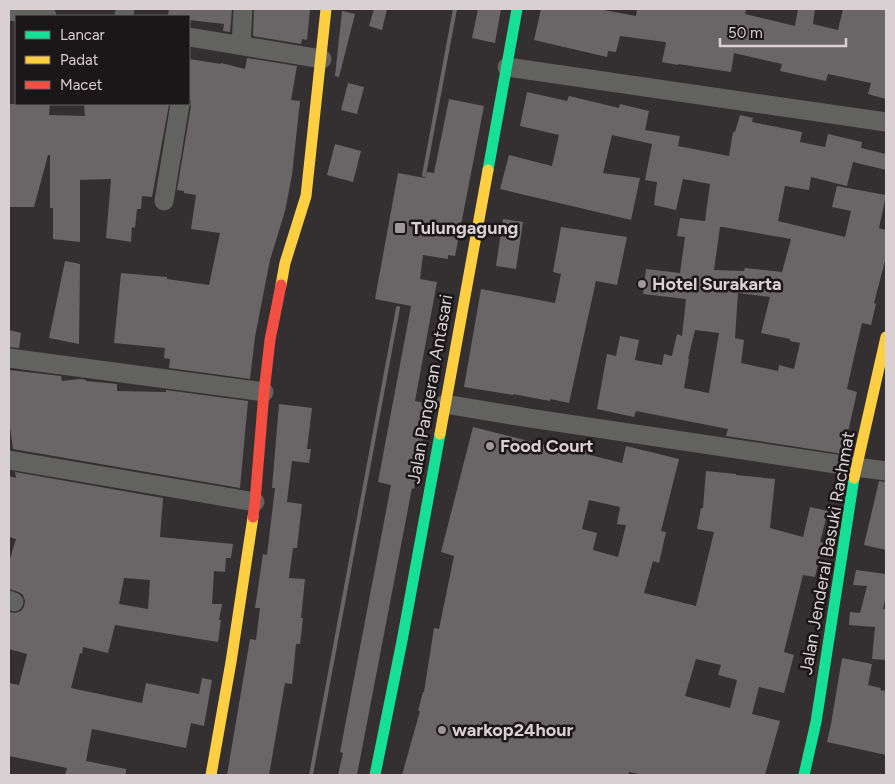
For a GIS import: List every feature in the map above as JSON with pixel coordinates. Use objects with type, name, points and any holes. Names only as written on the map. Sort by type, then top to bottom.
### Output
[{"type":"street","points":[[241,45],[243,9]]},
{"type":"street","points":[[211,775],[231,662],[255,502],[270,340],[285,263],[306,196],[326,9]]},
{"type":"street","name":"Jalan Pangeran Antasari","points":[[375,775],[446,404],[516,9]]},
{"type":"street","points":[[9,11],[37,13]]},
{"type":"street","points":[[190,40],[241,45],[322,59]]},
{"type":"street","points":[[507,67],[886,122]]},
{"type":"street","points":[[164,201],[180,105]]},
{"type":"street","name":"Jalan Jenderal Basuki Rachmat","points":[[804,775],[816,722],[856,467],[886,337]]},
{"type":"street","points":[[9,358],[264,392]]},
{"type":"street","points":[[446,404],[886,471]]},
{"type":"street","points":[[9,460],[255,502]]},
{"type":"building","points":[[169,9],[232,9],[230,32],[223,31],[224,24],[190,20],[190,15],[168,15]]},
{"type":"building","points":[[254,9],[310,9],[307,40],[302,39],[301,44],[253,36]]},
{"type":"building","points":[[374,9],[387,9],[382,30],[369,26]]},
{"type":"building","points":[[478,9],[501,9],[495,43],[472,38]]},
{"type":"building","points":[[541,9],[598,9],[636,16],[637,9],[746,9],[745,14],[795,26],[798,9],[815,9],[813,24],[838,30],[843,9],[886,9],[886,99],[868,94],[871,83],[828,74],[826,81],[780,71],[782,64],[734,53],[731,72],[662,62],[665,42],[620,36],[616,52],[608,51],[607,57],[534,40]]},
{"type":"building","points":[[342,11],[355,14],[339,77],[335,76]]},
{"type":"building","points":[[247,58],[297,66],[291,100],[300,101],[292,175],[285,211],[270,260],[255,337],[250,379],[169,368],[170,359],[164,358],[165,348],[114,343],[121,273],[167,277],[167,279],[209,285],[220,233],[191,229],[196,195],[177,190],[191,106],[190,59],[221,63],[245,69]]},
{"type":"building","points":[[348,83],[364,87],[357,114],[341,110]]},
{"type":"building","points":[[527,92],[567,101],[569,96],[619,108],[620,104],[649,111],[645,130],[680,136],[678,146],[729,156],[733,132],[735,132],[740,115],[753,118],[752,122],[802,132],[800,142],[825,147],[828,134],[862,142],[861,148],[886,154],[886,170],[853,162],[847,186],[811,177],[809,190],[785,186],[778,221],[845,237],[851,211],[832,207],[837,186],[886,195],[879,228],[886,230],[886,257],[874,303],[876,304],[871,325],[862,323],[847,389],[857,392],[843,454],[726,436],[728,429],[636,411],[634,417],[597,409],[607,354],[616,356],[620,336],[639,340],[635,360],[662,365],[664,354],[672,356],[677,334],[682,336],[686,299],[643,294],[646,269],[680,273],[685,237],[677,236],[680,218],[705,221],[710,184],[683,179],[676,210],[654,205],[657,182],[645,180],[652,144],[612,135],[603,173],[640,178],[631,220],[500,189],[509,155],[552,166],[559,135],[520,126]],"holes":[[[720,227],[791,239],[782,272],[745,268],[744,271],[714,270]],[[738,293],[770,297],[761,333],[800,343],[794,369],[779,365],[778,371],[741,363],[744,340],[735,338]],[[695,330],[719,333],[709,393],[684,388]]]},
{"type":"building","points":[[449,99],[484,106],[455,256],[448,255],[448,259],[423,255],[420,279],[437,282],[415,401],[429,404],[357,775],[338,775],[343,753],[340,752],[391,485],[378,482],[411,306],[375,299],[398,173],[425,178],[427,172],[434,173]]},
{"type":"building","points":[[9,104],[50,105],[49,115],[85,116],[84,105],[169,105],[152,197],[142,196],[141,209],[137,209],[135,228],[132,227],[131,242],[106,238],[111,179],[80,180],[80,242],[53,239],[53,208],[50,208],[50,155],[48,155],[34,207],[9,207]]},
{"type":"building","points":[[335,144],[361,151],[353,182],[327,175]]},
{"type":"building","points":[[503,219],[523,222],[516,269],[496,266]]},
{"type":"building","points":[[561,227],[627,237],[617,285],[596,281],[569,403],[464,387],[481,289],[555,303],[561,274],[553,272]]},
{"type":"building","points":[[65,261],[80,264],[79,344],[49,338]]},
{"type":"building","points":[[9,330],[21,333],[19,348],[9,347]]},
{"type":"building","points":[[9,370],[61,376],[62,381],[80,379],[117,384],[117,391],[166,392],[166,390],[248,401],[240,488],[13,449],[9,427]]},
{"type":"building","points":[[279,404],[312,408],[307,449],[311,449],[309,463],[292,461],[287,502],[302,504],[297,548],[293,548],[289,578],[305,579],[300,644],[296,644],[292,684],[285,683],[269,775],[227,775],[250,639],[256,640],[260,608],[255,608],[263,554],[267,555],[275,488],[272,488]]},
{"type":"building","points":[[473,427],[561,449],[562,444],[587,450],[586,454],[622,463],[626,446],[679,459],[661,531],[666,532],[659,563],[653,561],[644,593],[696,606],[714,532],[697,529],[701,508],[703,508],[706,471],[775,479],[770,528],[803,537],[810,507],[828,511],[820,542],[823,543],[815,577],[803,575],[784,652],[794,655],[784,693],[759,687],[752,714],[780,721],[765,775],[643,775],[629,772],[628,775],[402,775],[420,711],[418,711],[424,692],[434,628],[439,629],[454,556],[441,552]],"holes":[[[589,500],[620,507],[617,524],[626,525],[618,557],[593,550],[597,533],[582,529]],[[696,659],[721,665],[718,675],[737,680],[730,708],[685,696]]]},
{"type":"building","points":[[15,472],[163,498],[160,537],[233,544],[231,558],[226,558],[225,572],[214,571],[212,604],[222,604],[218,642],[115,625],[108,653],[83,647],[71,688],[142,703],[146,683],[199,694],[202,678],[212,680],[204,726],[191,723],[186,748],[92,729],[86,761],[126,769],[126,775],[65,775],[67,768],[9,756],[9,683],[19,685],[27,654],[9,649],[9,612],[21,611],[25,601],[23,595],[19,592],[9,589],[9,562],[16,539],[9,537],[9,476],[16,478]],"holes":[[[124,578],[150,580],[148,609],[119,604]]]},
{"type":"building","points":[[879,481],[886,482],[886,550],[864,545]]},
{"type":"building","points":[[856,570],[886,574],[886,596],[883,609],[886,609],[886,660],[872,659],[875,627],[849,625],[850,612],[860,613],[867,586],[853,585]]},
{"type":"building","points":[[842,658],[872,664],[868,685],[886,691],[886,755],[827,742]]},
{"type":"railway","points":[[424,175],[455,9]]},
{"type":"railway","points":[[311,775],[398,308]]},
{"type":"traffic: fast","points":[[488,170],[517,9]]},
{"type":"traffic: fast","points":[[375,775],[440,434]]},
{"type":"traffic: fast","points":[[804,775],[816,722],[854,478]]},
{"type":"traffic: slow","points":[[281,285],[285,263],[306,196],[326,9]]},
{"type":"traffic: slow","points":[[440,434],[488,170]]},
{"type":"traffic: slow","points":[[854,478],[886,337]]},
{"type":"traffic: slow","points":[[211,775],[231,662],[253,517]]},
{"type":"traffic: jam","points":[[253,517],[270,340],[281,285]]},
{"type":"place","name":"Tulungagung","points":[[400,228]]},
{"type":"place","name":"Hotel Surakarta","points":[[642,284]]},
{"type":"place","name":"Food Court","points":[[490,446]]},
{"type":"place","name":"warkop24hour","points":[[442,730]]}]
